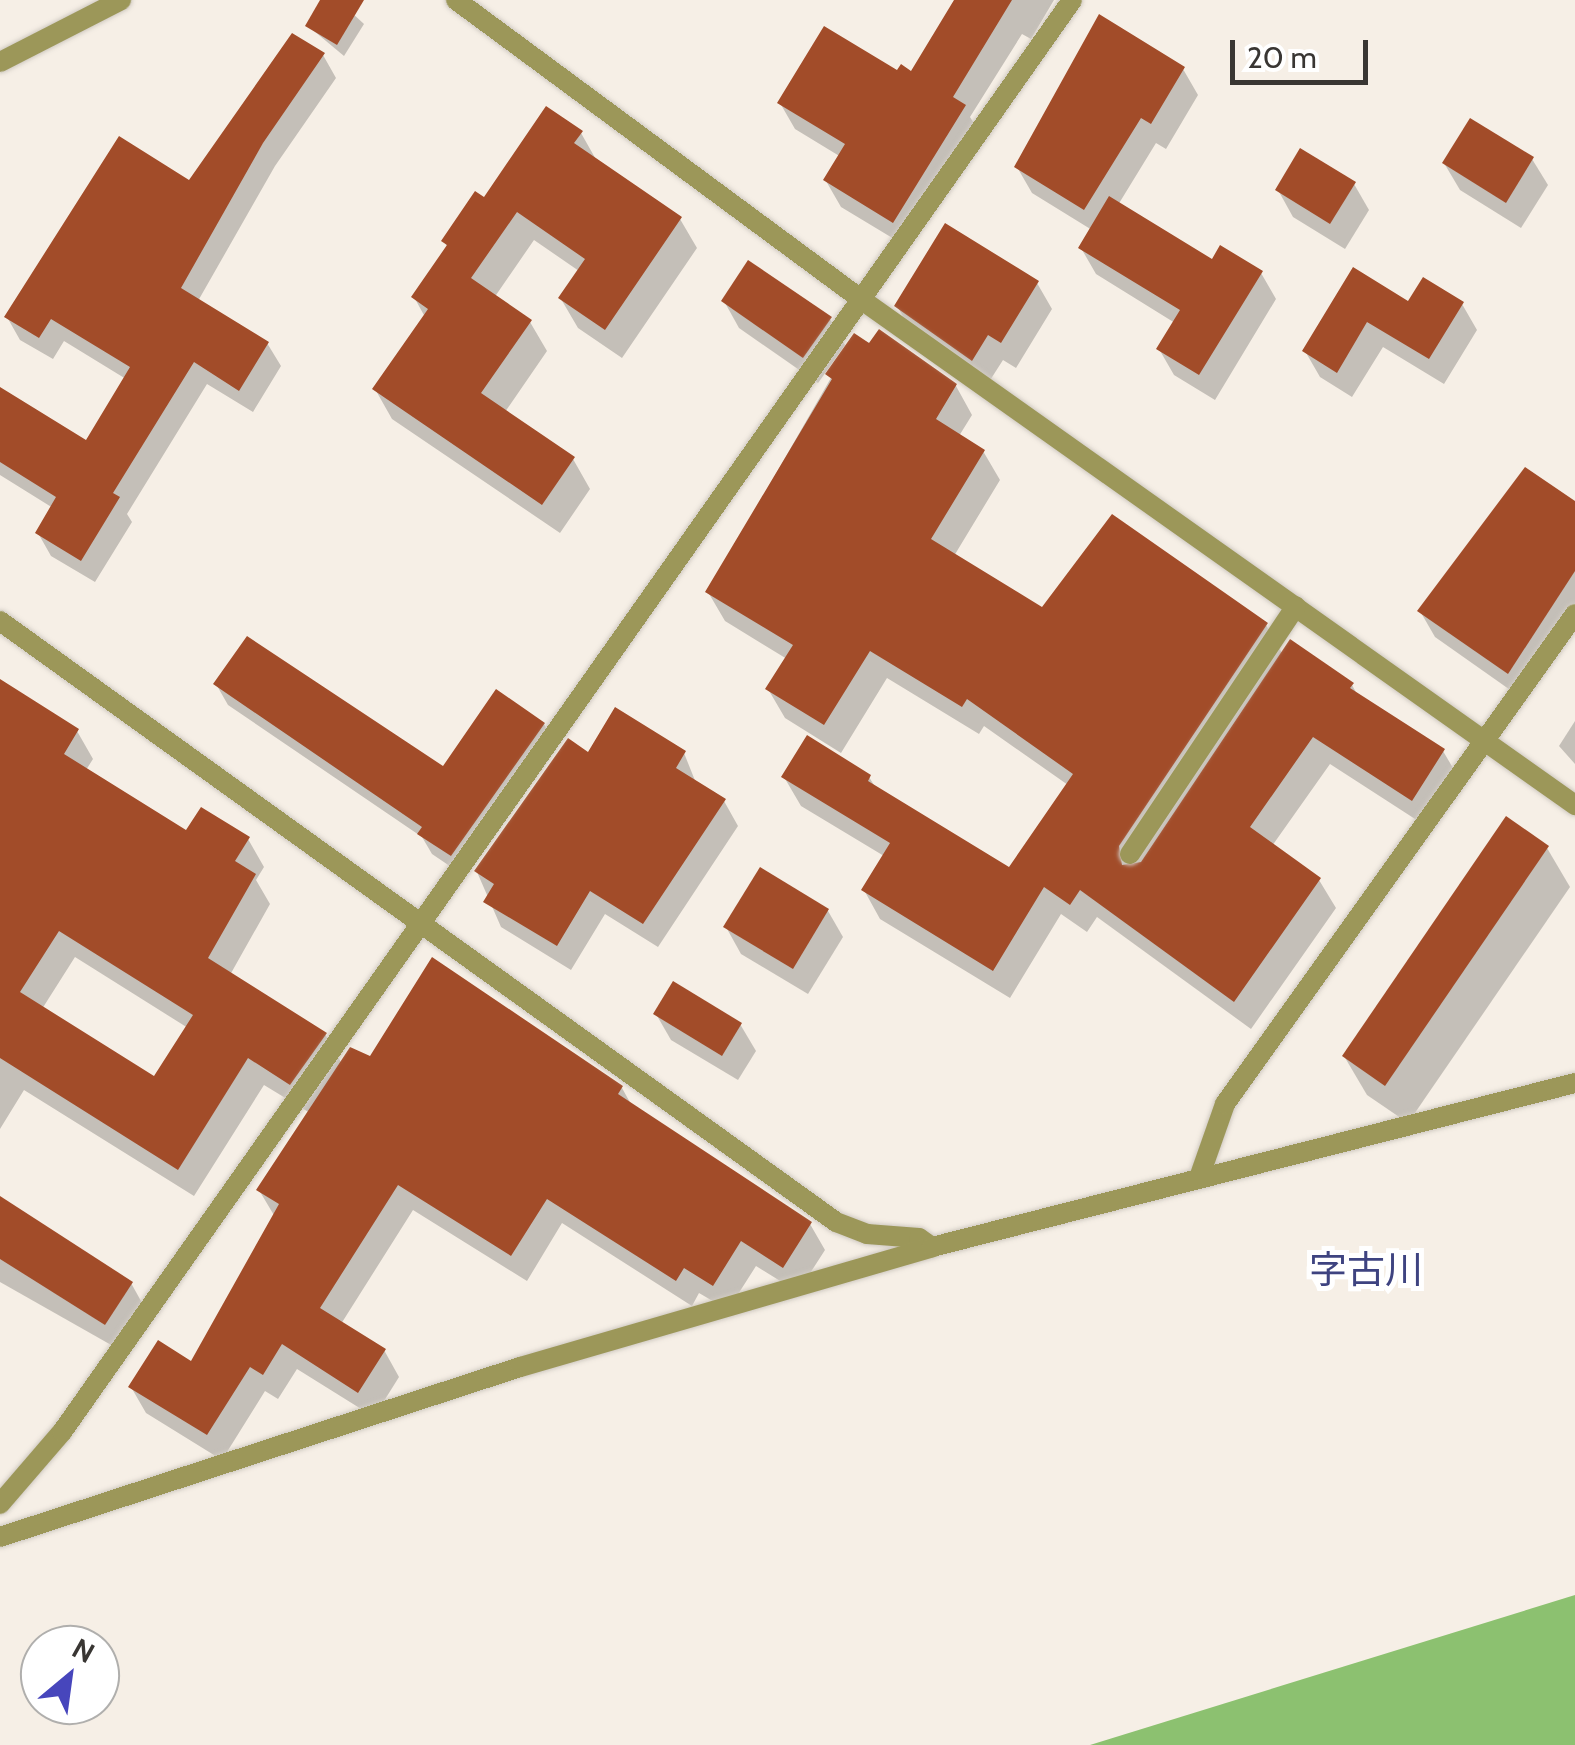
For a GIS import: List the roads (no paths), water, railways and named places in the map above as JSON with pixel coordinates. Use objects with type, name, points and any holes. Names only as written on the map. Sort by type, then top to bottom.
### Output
[{"type":"street","points":[[0,62],[120,0]]},
{"type":"street","points":[[456,0],[862,300],[1575,805]]},
{"type":"street","points":[[0,1504],[62,1432],[1072,0]]},
{"type":"street","points":[[1130,854],[1296,606]]},
{"type":"street","points":[[1200,1175],[1225,1104],[1575,614]]},
{"type":"street","points":[[0,621],[836,1222],[866,1234],[919,1238],[932,1248]]},
{"type":"street","points":[[0,1537],[520,1367],[932,1248],[1200,1175],[1575,1083]]},
{"type":"district","name":"字古川","points":[[1366,1270]]}]
